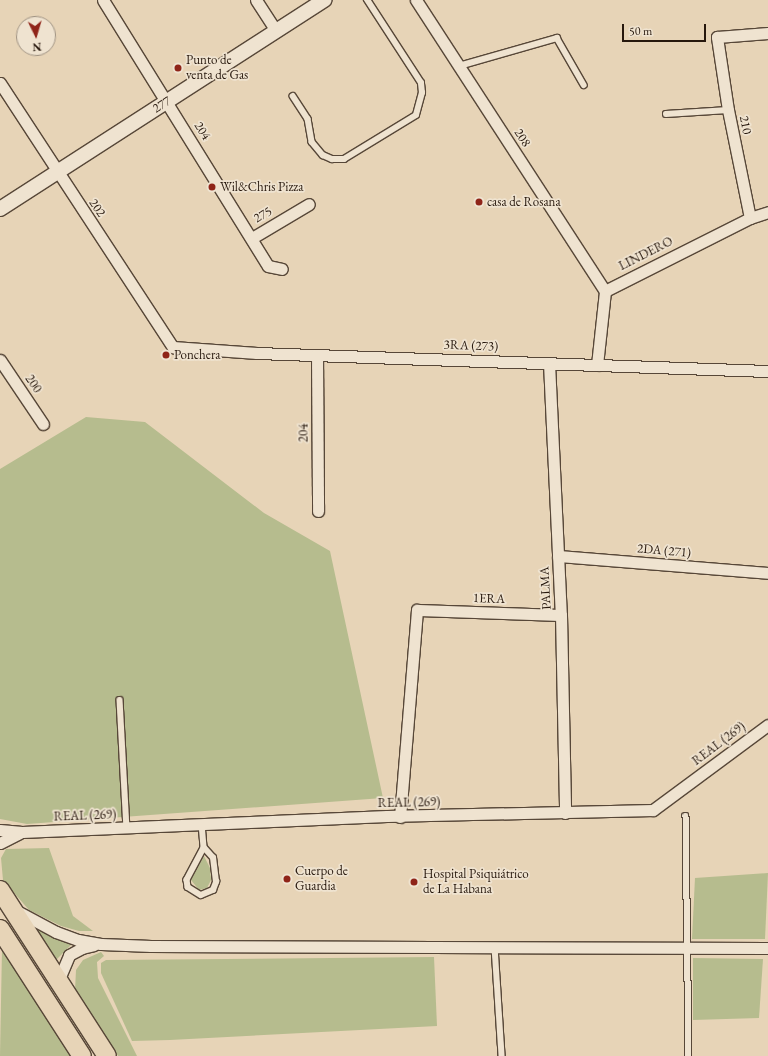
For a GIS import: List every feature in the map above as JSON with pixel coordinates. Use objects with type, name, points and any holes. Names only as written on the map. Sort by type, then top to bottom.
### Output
[{"type":"highway","points":[[0,890],[59,979],[107,1056]]},
{"type":"highway","points":[[0,929],[82,1056]]},
{"type":"street","name":"204","points":[[103,0],[168,101],[268,266],[282,269]]},
{"type":"street","points":[[256,0],[276,32]]},
{"type":"street","name":"277","points":[[0,209],[324,0]]},
{"type":"street","name":"208","points":[[416,0],[605,291]]},
{"type":"street","name":"210","points":[[750,218],[728,110],[717,37],[768,33]]},
{"type":"street","name":"202","points":[[0,83],[57,173],[173,347]]},
{"type":"street","name":"275","points":[[252,238],[309,204]]},
{"type":"street","name":"LINDERO","points":[[605,291],[750,218],[768,212]]},
{"type":"street","points":[[597,365],[605,291]]},
{"type":"street","name":"3RA (273)","points":[[173,347],[317,355],[768,371]]},
{"type":"street","name":"204","points":[[317,355],[318,511]]},
{"type":"street","name":"200","points":[[0,360],[43,424]]},
{"type":"street","name":"PALMA","points":[[550,363],[561,615],[565,813]]},
{"type":"street","name":"2DA (271)","points":[[558,556],[768,574]]},
{"type":"street","name":"1ERA","points":[[400,817],[417,610],[561,615]]},
{"type":"street","name":"REAL (269)","points":[[0,830],[22,832],[400,817],[653,810],[768,725]]},
{"type":"street","name":"REAL (269)","points":[[0,843],[22,832]]},
{"type":"street","points":[[13,909],[56,932],[78,940],[102,944],[151,946],[768,948]]},
{"type":"street","points":[[59,979],[69,955],[82,948],[102,944]]},
{"type":"lane","points":[[293,96],[308,119],[312,142],[323,155],[332,159],[344,159],[416,115],[422,93],[421,83],[367,0]]},
{"type":"lane","points":[[459,66],[558,38],[584,85]]},
{"type":"lane","points":[[666,114],[728,110]]},
{"type":"lane","points":[[120,700],[127,828]]},
{"type":"lane","points":[[686,816],[689,1056]]},
{"type":"lane","points":[[202,824],[204,848],[187,880],[188,887],[200,894],[213,890],[216,882],[213,858],[204,848]]},
{"type":"lane","points":[[495,947],[502,1056]]},
{"type":"green space","points":[[86,417],[145,422],[264,513],[330,551],[383,798],[27,824],[0,819],[0,469]]},
{"type":"green space","points":[[49,848],[73,916],[93,931],[79,931],[61,926],[29,910],[3,880],[1,858],[6,849]]},
{"type":"green space","points":[[204,856],[210,868],[211,880],[207,888],[199,890],[191,880]]},
{"type":"green space","points":[[768,873],[765,939],[692,939],[695,878]]},
{"type":"green space","points":[[35,927],[72,944],[56,960]]},
{"type":"green space","points":[[2,949],[74,1056],[0,1056]]},
{"type":"green space","points":[[101,952],[104,956],[97,962],[98,978],[137,1056],[118,1056],[75,990],[76,970],[83,960]]},
{"type":"green space","points":[[434,957],[437,1026],[170,1040],[132,1041],[101,973],[101,963],[106,960]]},
{"type":"green space","points":[[693,958],[763,959],[759,1018],[693,1020]]},
{"type":"place","name":"Punto de venta de Gas","points":[[178,68]]},
{"type":"place","name":"Wil&Chris Pizza","points":[[212,187]]},
{"type":"place","name":"casa de Rosana","points":[[479,202]]},
{"type":"place","name":"Ponchera","points":[[166,355]]},
{"type":"place","name":"Cuerpo de Guardia","points":[[287,879]]},
{"type":"place","name":"Hospital Psiquiátrico de La Habana","points":[[414,882]]}]
